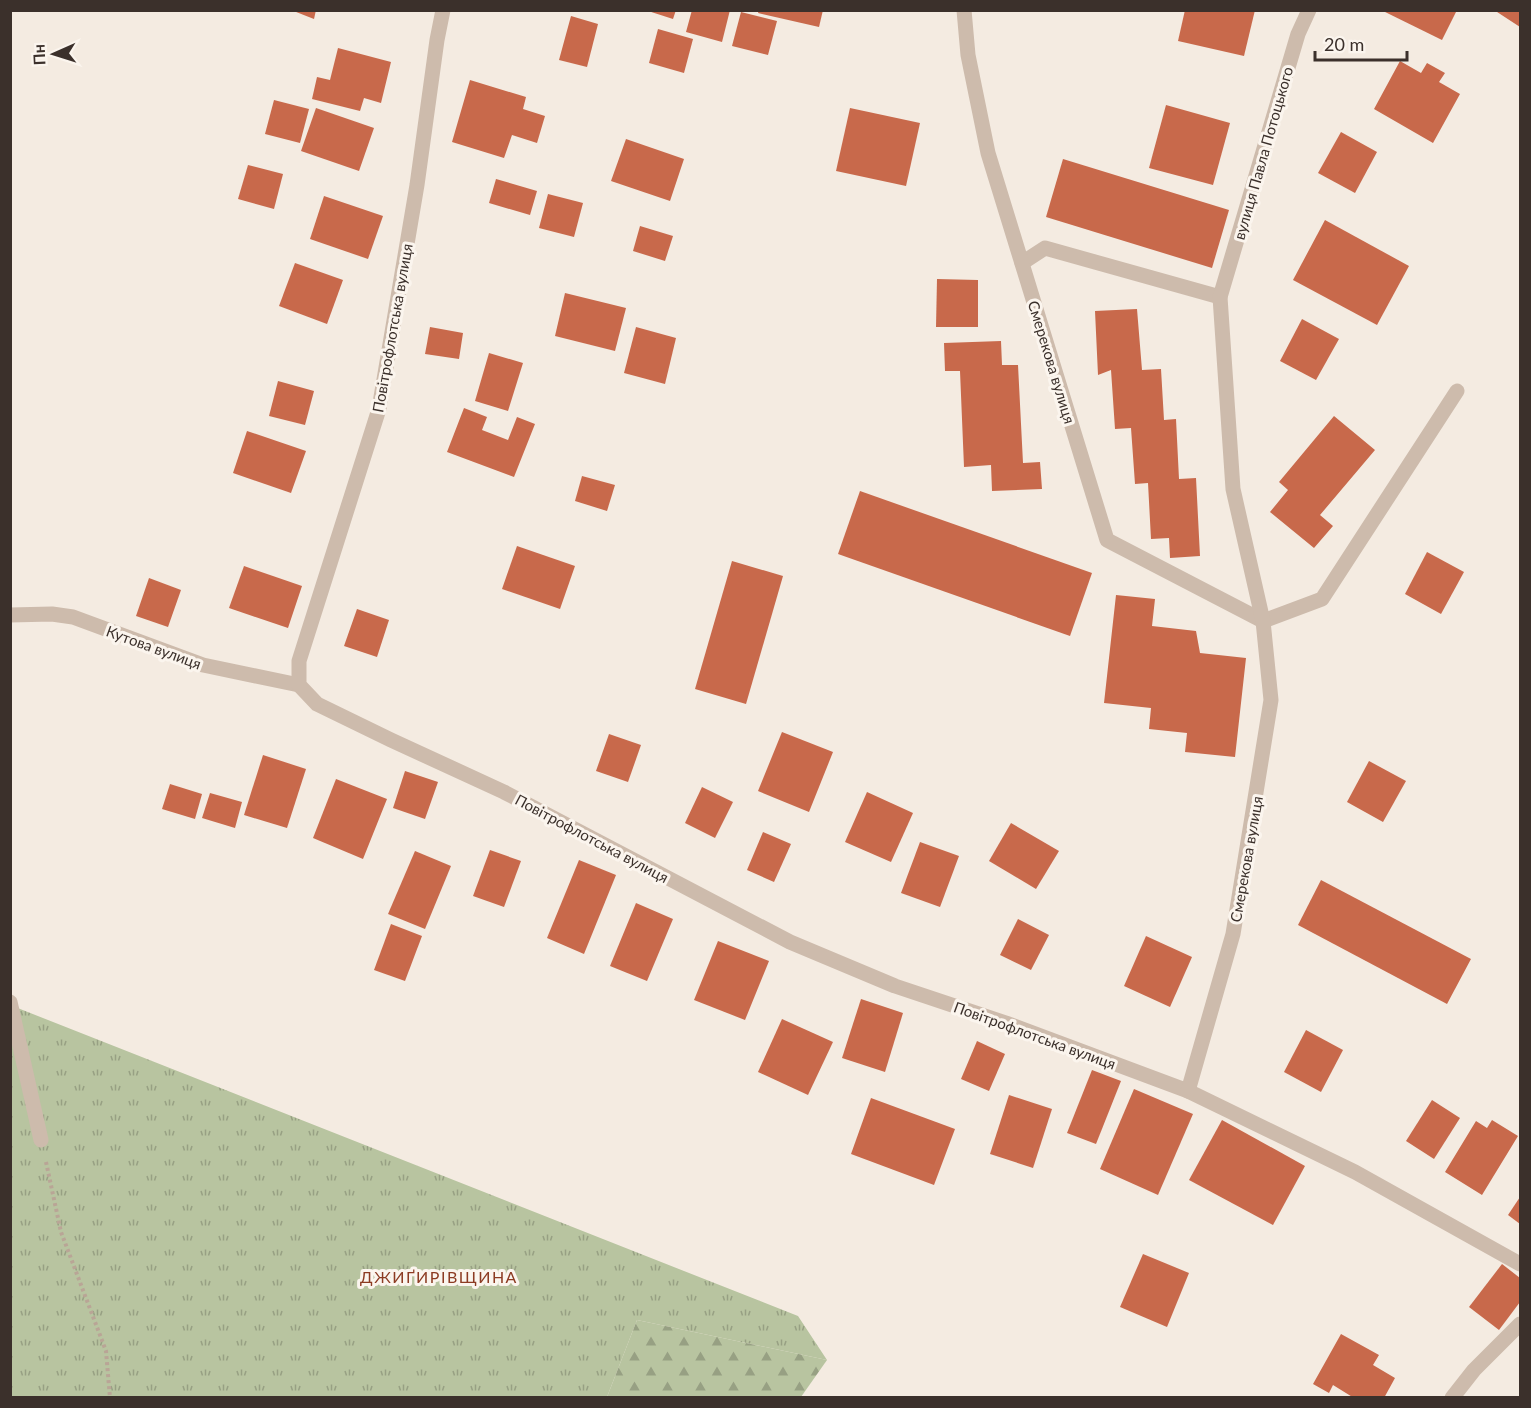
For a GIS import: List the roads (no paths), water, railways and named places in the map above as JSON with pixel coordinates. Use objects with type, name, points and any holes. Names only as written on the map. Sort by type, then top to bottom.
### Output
[{"type":"street","name":"Повітрофлотська вулиця","points":[[443,10],[417,185],[379,409],[299,662],[299,685],[317,704],[504,792],[790,942],[896,986],[1006,1023],[1188,1091],[1355,1172],[1521,1264]]},
{"type":"street","name":"Смерекова вулиця","points":[[964,10],[968,56],[988,153],[1107,540],[1263,621]]},
{"type":"street","name":"вулиця Павла Потоцького","points":[[1220,297],[1298,34],[1309,10]]},
{"type":"street","points":[[1022,263],[1045,248],[1220,297]]},
{"type":"street","name":"Смерекова вулиця","points":[[1188,1091],[1233,934],[1256,804],[1271,699],[1263,621],[1233,489],[1220,297]]},
{"type":"street","points":[[1263,621],[1322,599],[1457,391]]},
{"type":"street","name":"Кутова вулиця","points":[[10,615],[52,614],[73,617],[203,665],[299,685]]},
{"type":"street","points":[[10,1002],[41,1140]]},
{"type":"street","points":[[1452,1398],[1474,1370],[1521,1324]]},
{"type":"district","name":"ДЖИҐИРІВЩИНА","points":[[439,1276]]}]
